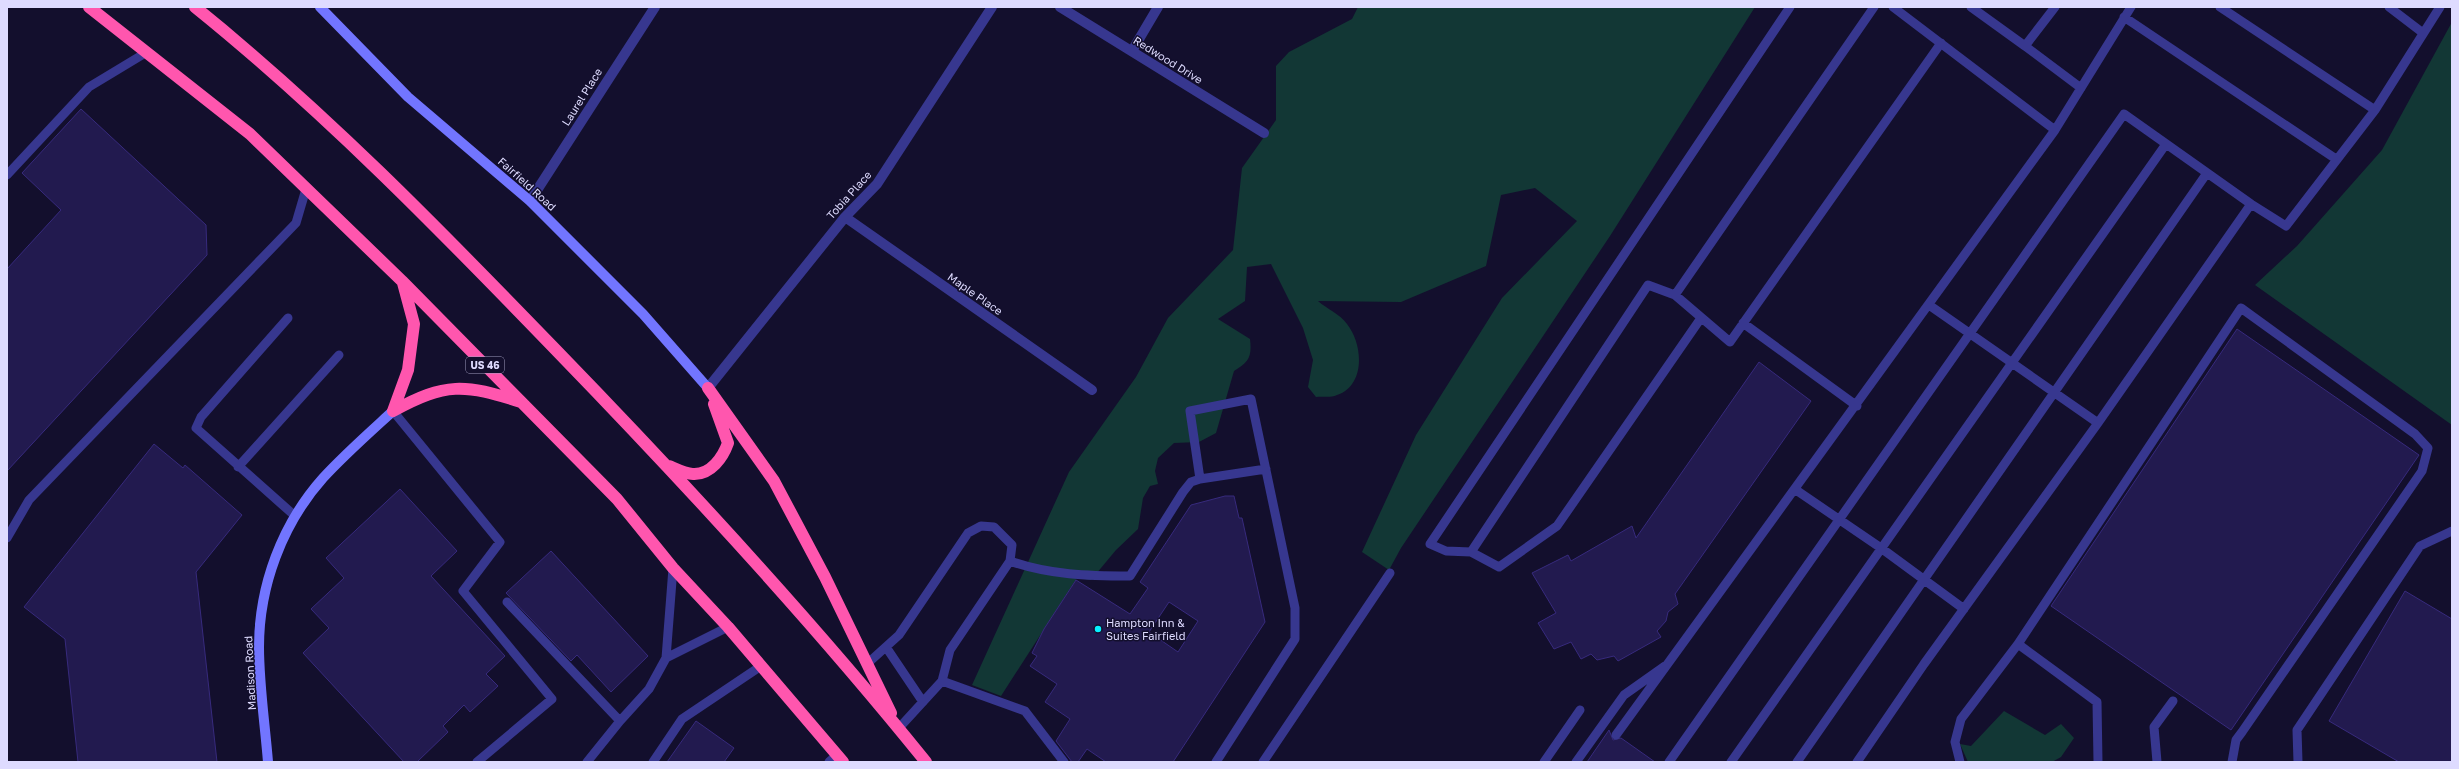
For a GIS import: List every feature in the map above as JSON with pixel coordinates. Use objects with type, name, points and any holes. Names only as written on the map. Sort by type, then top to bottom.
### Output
[{"type":"highway","name":"US 46","points":[[89,7],[148,52],[250,134],[402,281],[617,499],[673,568],[728,627],[761,666],[836,760]]},
{"type":"highway","points":[[195,7],[375,165],[668,466],[822,638],[926,762]]},
{"type":"highway","points":[[393,411],[408,370],[414,324],[402,281]]},
{"type":"highway","points":[[393,411],[423,395],[460,387],[487,391],[523,403]]},
{"type":"highway","points":[[668,466],[694,474],[709,469],[722,459],[728,443],[708,388]]},
{"type":"highway","points":[[708,388],[774,480],[825,577],[899,728]]},
{"type":"street","name":"Fairfield Road","points":[[320,7],[408,96],[530,201],[643,314],[708,388]]},
{"type":"street","name":"Laurel Place","points":[[530,201],[655,7]]},
{"type":"street","name":"Tobia Place","points":[[708,388],[844,217],[877,184],[992,7]]},
{"type":"street","name":"Redwood Drive","points":[[1060,7],[1264,133]]},
{"type":"street","points":[[1132,51],[1158,7]]},
{"type":"street","name":"Maple Place","points":[[844,217],[1092,390]]},
{"type":"street","name":"Madison Road","points":[[268,762],[259,648],[260,622],[271,570],[295,516],[323,478],[393,411]]},
{"type":"lane","points":[[1701,318],[1557,526],[1499,567],[1471,552],[1446,551],[1430,544],[1790,7]]},
{"type":"lane","points":[[1675,295],[1874,7]]},
{"type":"lane","points":[[1893,7],[2056,130]]},
{"type":"lane","points":[[1971,7],[2081,88]]},
{"type":"lane","points":[[1982,15],[1988,7]]},
{"type":"lane","points":[[2025,46],[2055,7]]},
{"type":"lane","points":[[1616,735],[1672,661],[2056,130],[2131,7]]},
{"type":"lane","points":[[2220,7],[2375,110]]},
{"type":"lane","points":[[2389,7],[2423,33]]},
{"type":"lane","points":[[1669,762],[2124,114],[2251,204],[2286,226],[2375,110],[2440,7]]},
{"type":"lane","points":[[2124,17],[2336,159]]},
{"type":"lane","points":[[1471,552],[1648,285],[1675,295],[1730,342],[1941,43]]},
{"type":"lane","points":[[7,176],[89,87],[148,52]]},
{"type":"lane","points":[[1731,762],[2166,144]]},
{"type":"lane","points":[[1797,762],[2207,173]]},
{"type":"lane","points":[[7,538],[28,500],[296,223],[306,188]]},
{"type":"lane","points":[[1857,762],[1964,609],[2098,423],[2251,204]]},
{"type":"lane","points":[[1929,305],[2098,423]]},
{"type":"lane","points":[[1960,762],[1955,742],[1961,719],[2018,644],[2241,308],[2414,434],[2428,448],[2422,471],[2236,740],[2232,762]]},
{"type":"lane","points":[[288,318],[201,417],[196,428],[238,467],[295,516]]},
{"type":"lane","points":[[1743,323],[1856,406]]},
{"type":"lane","points":[[238,467],[338,355]]},
{"type":"lane","points":[[1200,479],[1190,411],[1251,399],[1295,608],[1296,639],[1216,762]]},
{"type":"lane","points":[[393,411],[500,542],[463,591],[552,699],[477,762]]},
{"type":"lane","points":[[1010,561],[1032,569],[1072,575],[1130,576],[1183,492],[1191,482],[1200,479],[1266,469]]},
{"type":"lane","points":[[1796,490],[1881,548],[1964,609]]},
{"type":"lane","points":[[868,663],[899,636],[968,533],[982,526],[994,527],[1012,545],[1010,561],[950,650],[942,681],[899,728]]},
{"type":"lane","points":[[2298,762],[2296,730],[2420,546],[2452,531]]},
{"type":"lane","points":[[587,762],[620,721],[649,689],[666,658],[673,568]]},
{"type":"lane","points":[[1263,762],[1390,573]]},
{"type":"lane","points":[[507,602],[620,721]]},
{"type":"lane","points":[[666,658],[728,627]]},
{"type":"lane","points":[[2018,644],[2097,702],[2098,762]]},
{"type":"lane","points":[[886,647],[923,702]]},
{"type":"lane","points":[[1576,762],[1624,696],[1672,661]]},
{"type":"lane","points":[[653,762],[682,719],[761,666]]},
{"type":"lane","points":[[942,681],[1025,711],[1064,762]]},
{"type":"lane","points":[[2157,762],[2154,726],[2172,701]]},
{"type":"lane","points":[[1544,762],[1580,710]]},
{"type":"green space","points":[[1358,7],[1755,7],[1610,236],[1401,548],[1389,570],[1362,552],[1416,435],[1502,298],[1577,221],[1535,188],[1501,195],[1486,266],[1401,302],[1318,301],[1341,317],[1347,324],[1352,332],[1359,353],[1357,373],[1353,382],[1346,390],[1335,396],[1316,397],[1308,387],[1313,360],[1303,328],[1271,264],[1247,267],[1245,301],[1218,319],[1250,339],[1250,355],[1243,365],[1234,371],[1216,433],[1199,442],[1174,443],[1158,458],[1155,471],[1158,484],[1150,486],[1143,498],[1138,529],[1116,550],[1091,580],[1077,578],[1001,696],[972,685],[1069,472],[1136,377],[1168,318],[1233,250],[1242,168],[1276,120],[1276,66],[1289,52],[1352,19]]},
{"type":"green space","points":[[2452,22],[2452,425],[2255,285],[2297,246],[2382,150]]},
{"type":"green space","points":[[2004,711],[2045,735],[2061,724],[2074,738],[2061,757],[2052,762],[1968,762],[1960,744],[1971,746]]},
{"type":"building","points":[[81,109],[206,225],[207,255],[7,471],[7,269],[61,210],[22,173]]},
{"type":"building","points":[[2237,329],[2419,455],[2231,730],[2051,606]]},
{"type":"building","points":[[1759,362],[1811,401],[1675,594],[1678,604],[1668,612],[1666,621],[1657,631],[1661,637],[1618,661],[1614,656],[1597,660],[1591,654],[1581,659],[1571,642],[1554,649],[1538,623],[1556,613],[1532,573],[1568,555],[1571,561],[1632,526],[1636,538]]},
{"type":"building","points":[[154,444],[183,468],[185,465],[242,515],[196,572],[217,762],[78,762],[65,639],[24,607]]},
{"type":"building","points":[[400,489],[457,551],[431,576],[505,656],[486,674],[498,686],[470,712],[464,705],[443,726],[448,732],[417,762],[404,762],[303,653],[329,628],[311,609],[344,578],[326,558]]},
{"type":"building","name":"Hampton Inn & Suites Fairfield","points":[[1225,496],[1234,496],[1239,518],[1242,518],[1265,622],[1173,762],[1106,762],[1087,749],[1078,762],[1072,762],[1056,741],[1070,719],[1045,702],[1057,684],[1030,666],[1037,656],[1032,653],[1044,629],[1076,580],[1130,614],[1148,588],[1140,582],[1191,505]],"holes":[[[1169,602],[1198,621],[1178,652],[1149,632]]]},
{"type":"building","points":[[551,551],[648,656],[611,692],[577,655],[571,661],[506,593]]},
{"type":"building","points":[[2405,591],[2452,619],[2452,762],[2399,762],[2329,721]]},
{"type":"building","points":[[696,721],[734,748],[724,762],[667,762]]},
{"type":"building","points":[[1609,730],[1613,740],[1621,738],[1655,762],[1587,762]]},
{"type":"place","name":"Hampton Inn & Suites Fairfield","points":[[1098,629]]}]
